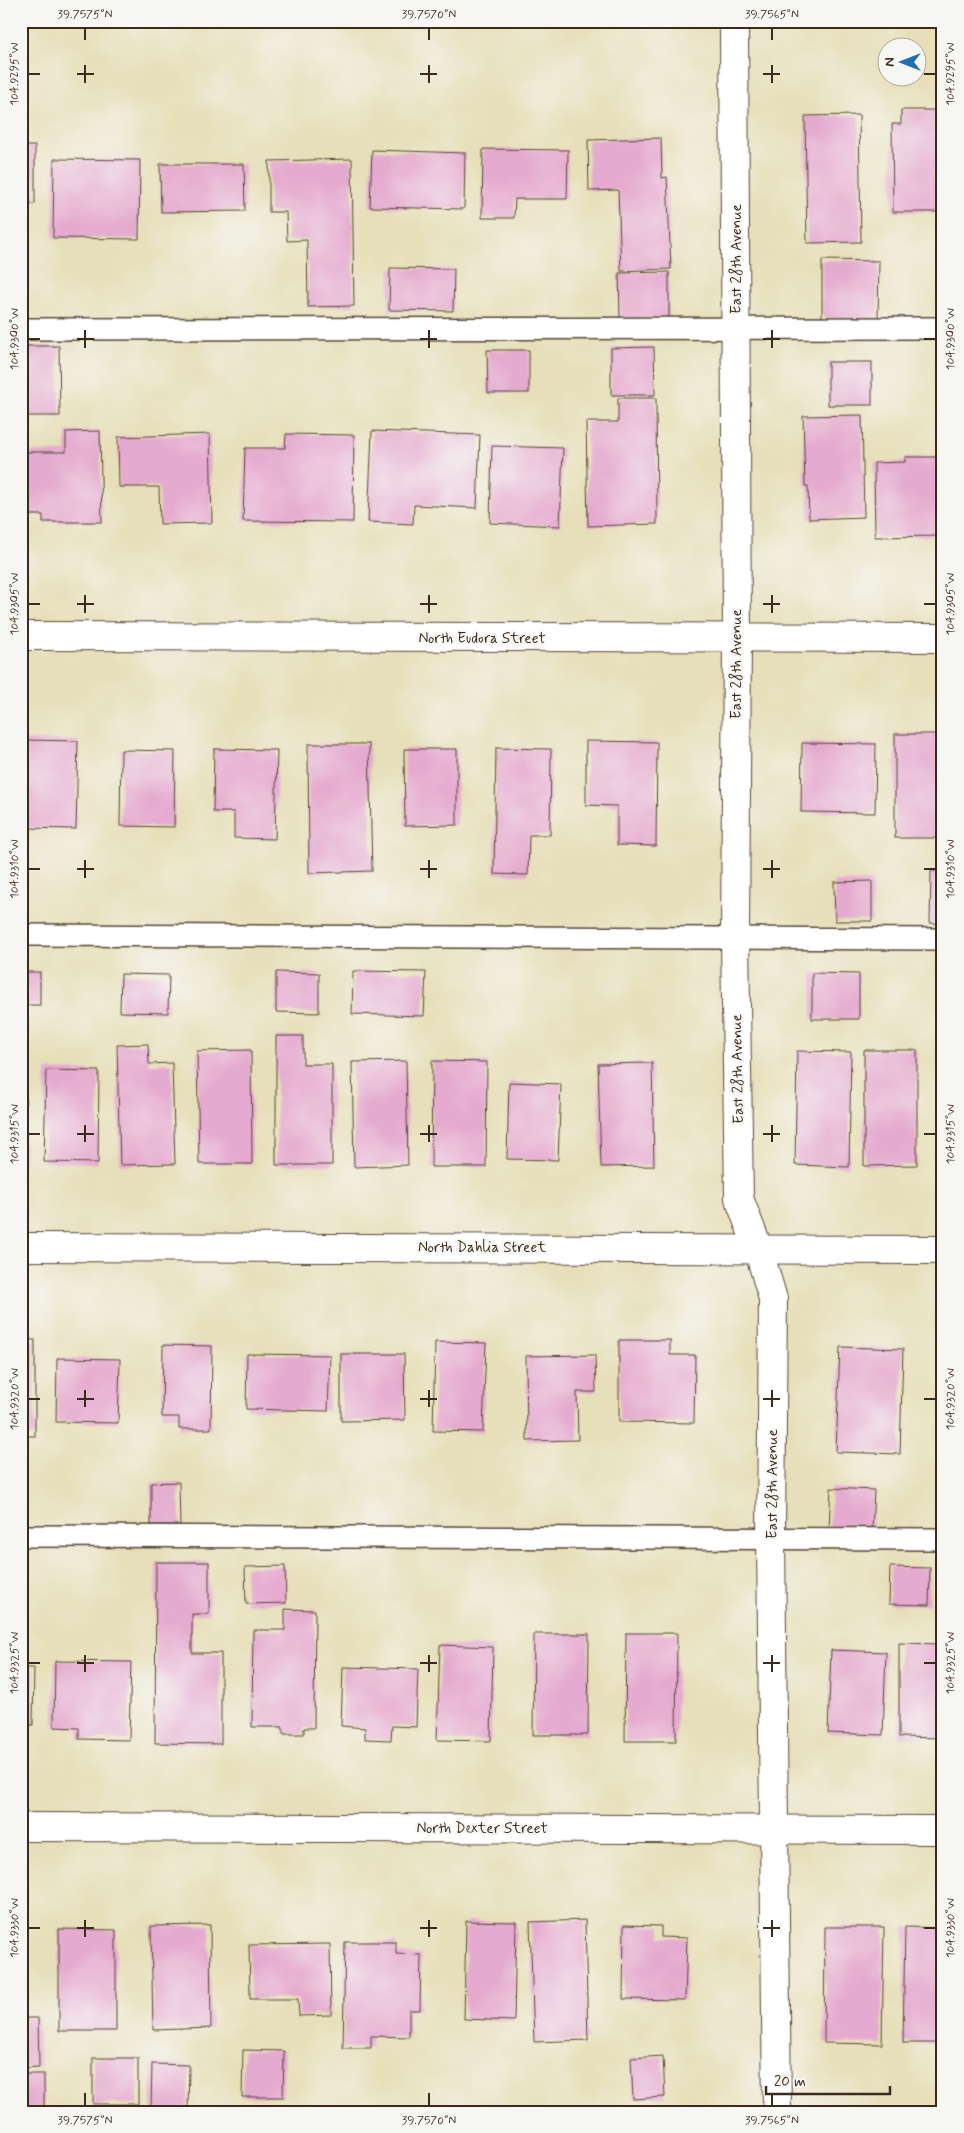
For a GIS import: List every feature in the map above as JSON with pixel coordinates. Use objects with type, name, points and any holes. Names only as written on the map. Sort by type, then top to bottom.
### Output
[{"type":"street","name":"East 28th Avenue","points":[[734,21],[737,639],[735,939],[740,1198],[758,1248],[773,1299],[771,1538],[777,2112]]},
{"type":"street","name":"North Eudora Street","points":[[21,636],[943,638]]},
{"type":"street","name":"North Dahlia Street","points":[[21,1247],[943,1250]]},
{"type":"street","name":"North Dexter Street","points":[[21,1827],[943,1830]]},
{"type":"lane","points":[[21,329],[943,328]]},
{"type":"lane","points":[[21,935],[943,940]]},
{"type":"lane","points":[[21,1536],[943,1539]]},
{"type":"building","points":[[901,110],[943,110],[943,212],[893,212],[892,124],[901,124]]},
{"type":"building","points":[[859,115],[861,242],[807,243],[805,116]]},
{"type":"building","points":[[661,138],[662,178],[667,177],[671,269],[621,271],[618,190],[589,191],[588,140]]},
{"type":"building","points":[[21,146],[35,146],[35,204],[21,204]]},
{"type":"building","points":[[483,149],[568,150],[567,199],[515,199],[514,218],[482,218]]},
{"type":"building","points":[[372,150],[465,153],[464,209],[370,207]]},
{"type":"building","points":[[54,159],[140,160],[139,239],[53,238]]},
{"type":"building","points":[[352,159],[354,306],[308,307],[307,240],[287,241],[286,212],[269,212],[269,161]]},
{"type":"building","points":[[160,164],[244,164],[245,211],[161,212]]},
{"type":"building","points":[[822,260],[879,261],[878,319],[822,318]]},
{"type":"building","points":[[390,268],[454,269],[453,311],[389,310]]},
{"type":"building","points":[[669,272],[669,318],[620,319],[619,273]]},
{"type":"building","points":[[21,346],[59,346],[60,416],[21,416]]},
{"type":"building","points":[[654,347],[655,395],[611,395],[611,348]]},
{"type":"building","points":[[487,350],[529,350],[529,393],[488,393]]},
{"type":"building","points":[[938,358],[943,358],[943,437],[941,437]]},
{"type":"building","points":[[828,362],[872,362],[872,405],[828,405]]},
{"type":"building","points":[[618,398],[656,398],[657,524],[588,526],[586,422],[618,422]]},
{"type":"building","points":[[862,415],[864,517],[809,519],[808,486],[805,486],[803,416]]},
{"type":"building","points":[[100,431],[102,522],[43,522],[43,515],[25,515],[24,452],[66,452],[66,432]]},
{"type":"building","points":[[372,431],[480,435],[477,508],[414,505],[413,524],[368,522]]},
{"type":"building","points":[[210,434],[212,523],[160,524],[159,487],[119,487],[118,437]]},
{"type":"building","points":[[286,434],[354,435],[353,522],[243,521],[245,448],[285,448]]},
{"type":"building","points":[[492,446],[563,448],[560,526],[490,523]]},
{"type":"building","points":[[905,457],[943,457],[943,536],[875,537],[874,463],[905,462]]},
{"type":"building","points":[[895,734],[943,734],[943,838],[895,838]]},
{"type":"building","points":[[25,740],[78,741],[76,829],[23,828]]},
{"type":"building","points":[[586,741],[657,742],[656,846],[617,845],[617,806],[586,805]]},
{"type":"building","points":[[802,743],[876,744],[875,813],[801,812]]},
{"type":"building","points":[[308,744],[369,744],[372,871],[309,873]]},
{"type":"building","points":[[496,748],[551,749],[550,835],[529,835],[528,875],[494,874]]},
{"type":"building","points":[[214,749],[277,750],[275,839],[234,838],[234,812],[213,812]]},
{"type":"building","points":[[404,749],[457,749],[457,825],[405,826]]},
{"type":"building","points":[[121,750],[175,751],[174,827],[120,826]]},
{"type":"building","points":[[931,871],[943,871],[943,924],[930,923]]},
{"type":"building","points":[[872,881],[872,921],[835,921],[834,882]]},
{"type":"building","points":[[353,971],[426,972],[424,1016],[352,1014]]},
{"type":"building","points":[[21,972],[40,972],[40,1005],[21,1005]]},
{"type":"building","points":[[276,972],[319,973],[319,1013],[276,1012]]},
{"type":"building","points":[[812,973],[859,974],[859,1019],[812,1019]]},
{"type":"building","points":[[121,974],[169,975],[168,1013],[120,1012]]},
{"type":"building","points":[[276,1036],[303,1036],[303,1064],[332,1064],[332,1165],[276,1165]]},
{"type":"building","points":[[148,1044],[149,1064],[172,1063],[175,1164],[120,1165],[117,1045]]},
{"type":"building","points":[[21,1049],[26,1049],[25,1163],[21,1163]]},
{"type":"building","points":[[251,1050],[252,1164],[199,1164],[197,1051]]},
{"type":"building","points":[[864,1050],[917,1050],[917,1165],[864,1166]]},
{"type":"building","points":[[797,1051],[851,1052],[849,1167],[795,1165]]},
{"type":"building","points":[[406,1061],[408,1165],[354,1167],[352,1062]]},
{"type":"building","points":[[432,1061],[487,1062],[486,1167],[431,1167]]},
{"type":"building","points":[[652,1063],[654,1166],[601,1167],[598,1064]]},
{"type":"building","points":[[46,1070],[99,1071],[98,1163],[44,1162]]},
{"type":"building","points":[[509,1082],[561,1084],[558,1160],[507,1159]]},
{"type":"building","points":[[21,1340],[35,1340],[35,1436],[21,1436]]},
{"type":"building","points":[[619,1340],[670,1340],[670,1355],[695,1355],[694,1423],[619,1422]]},
{"type":"building","points":[[435,1342],[486,1343],[483,1432],[433,1431]]},
{"type":"building","points":[[163,1345],[212,1346],[211,1429],[179,1429],[179,1417],[162,1417]]},
{"type":"building","points":[[840,1347],[903,1349],[900,1454],[836,1452]]},
{"type":"building","points":[[247,1354],[330,1355],[328,1411],[246,1409]]},
{"type":"building","points":[[341,1354],[404,1354],[405,1420],[341,1421]]},
{"type":"building","points":[[595,1355],[596,1392],[577,1392],[578,1440],[527,1441],[526,1356]]},
{"type":"building","points":[[57,1358],[120,1359],[118,1423],[56,1422]]},
{"type":"building","points":[[179,1482],[180,1525],[151,1525],[151,1483]]},
{"type":"building","points":[[831,1488],[874,1490],[872,1531],[829,1529]]},
{"type":"building","points":[[156,1562],[209,1562],[209,1614],[192,1614],[192,1653],[221,1653],[221,1744],[155,1743]]},
{"type":"building","points":[[285,1566],[286,1603],[246,1604],[245,1567]]},
{"type":"building","points":[[890,1567],[930,1568],[929,1605],[889,1604]]},
{"type":"building","points":[[285,1609],[315,1610],[314,1728],[304,1728],[304,1734],[283,1734],[283,1727],[252,1727],[253,1630],[285,1630]]},
{"type":"building","points":[[626,1633],[677,1633],[676,1741],[625,1741]]},
{"type":"building","points":[[534,1634],[589,1634],[588,1735],[533,1735]]},
{"type":"building","points":[[899,1643],[943,1644],[943,1738],[899,1737]]},
{"type":"building","points":[[440,1645],[493,1647],[491,1741],[437,1740]]},
{"type":"building","points":[[831,1650],[886,1652],[883,1735],[828,1733]]},
{"type":"building","points":[[55,1661],[131,1662],[129,1740],[79,1739],[79,1728],[54,1727]]},
{"type":"building","points":[[343,1667],[418,1669],[416,1727],[392,1726],[391,1740],[365,1739],[365,1728],[341,1726]]},
{"type":"building","points":[[21,1668],[34,1668],[33,1725],[21,1725]]},
{"type":"building","points":[[585,1920],[588,2040],[534,2042],[530,1922]]},
{"type":"building","points":[[466,1921],[516,1922],[514,2021],[464,2019]]},
{"type":"building","points":[[210,1925],[211,2028],[153,2030],[151,1926]]},
{"type":"building","points":[[624,1925],[661,1926],[661,1937],[687,1938],[685,2000],[623,1999]]},
{"type":"building","points":[[825,1927],[884,1927],[882,2044],[824,2043]]},
{"type":"building","points":[[905,1927],[943,1928],[943,2043],[903,2043]]},
{"type":"building","points":[[59,1929],[116,1930],[116,2031],[59,2031]]},
{"type":"building","points":[[345,1942],[396,1942],[396,1954],[421,1955],[420,2010],[409,2010],[409,2037],[371,2036],[371,2048],[343,2048]]},
{"type":"building","points":[[330,1944],[331,2015],[299,2016],[298,1999],[250,1999],[249,1945]]},
{"type":"building","points":[[21,2018],[38,2018],[39,2067],[21,2068]]},
{"type":"building","points":[[243,2050],[284,2051],[283,2097],[242,2097]]},
{"type":"building","points":[[663,2056],[665,2097],[633,2099],[631,2058]]},
{"type":"building","points":[[93,2058],[138,2058],[138,2104],[93,2104]]},
{"type":"building","points":[[152,2064],[189,2065],[188,2111],[151,2110]]},
{"type":"building","points":[[21,2074],[44,2074],[44,2112],[21,2112]]}]
